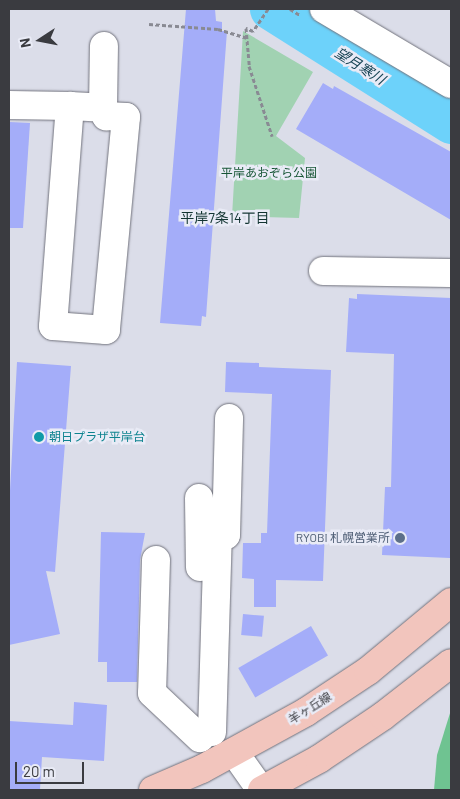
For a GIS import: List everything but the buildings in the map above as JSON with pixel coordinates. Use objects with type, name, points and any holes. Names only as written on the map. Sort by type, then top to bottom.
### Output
[{"type":"main road","name":"羊ヶ丘線","points":[[153,790],[234,752],[306,712],[368,671],[451,602]]},
{"type":"main road","points":[[262,790],[319,759],[383,716],[451,663]]},
{"type":"street","points":[[324,9],[451,84]]},
{"type":"street","points":[[70,106],[53,326],[106,330],[126,117],[106,116],[103,108],[104,46]]},
{"type":"street","points":[[9,105],[103,108]]},
{"type":"street","points":[[323,272],[451,273]]},
{"type":"street","points":[[212,732],[218,534],[226,535],[229,418]]},
{"type":"street","points":[[156,560],[152,693],[200,738],[199,498]]},
{"type":"street","points":[[234,752],[262,790]]},
{"type":"path","points":[[268,9],[253,31],[246,28],[249,66],[272,136]]},
{"type":"path","points":[[150,24],[218,29],[247,38]]},
{"type":"green space","name":"平岸あおぞら公園","points":[[243,31],[313,72],[276,136],[305,158],[299,218],[232,216]]},
{"type":"green space","points":[[451,710],[451,790],[434,790],[437,755]]},
{"type":"waterway","name":"望月寒川","points":[[270,9],[451,123]]},
{"type":"place","name":"朝日プラザ平岸台","points":[[39,437]]},
{"type":"place","name":"RYOBI 札幌営業所","points":[[400,538]]},
{"type":"district","name":"平岸7条14丁目","points":[[225,218]]}]
